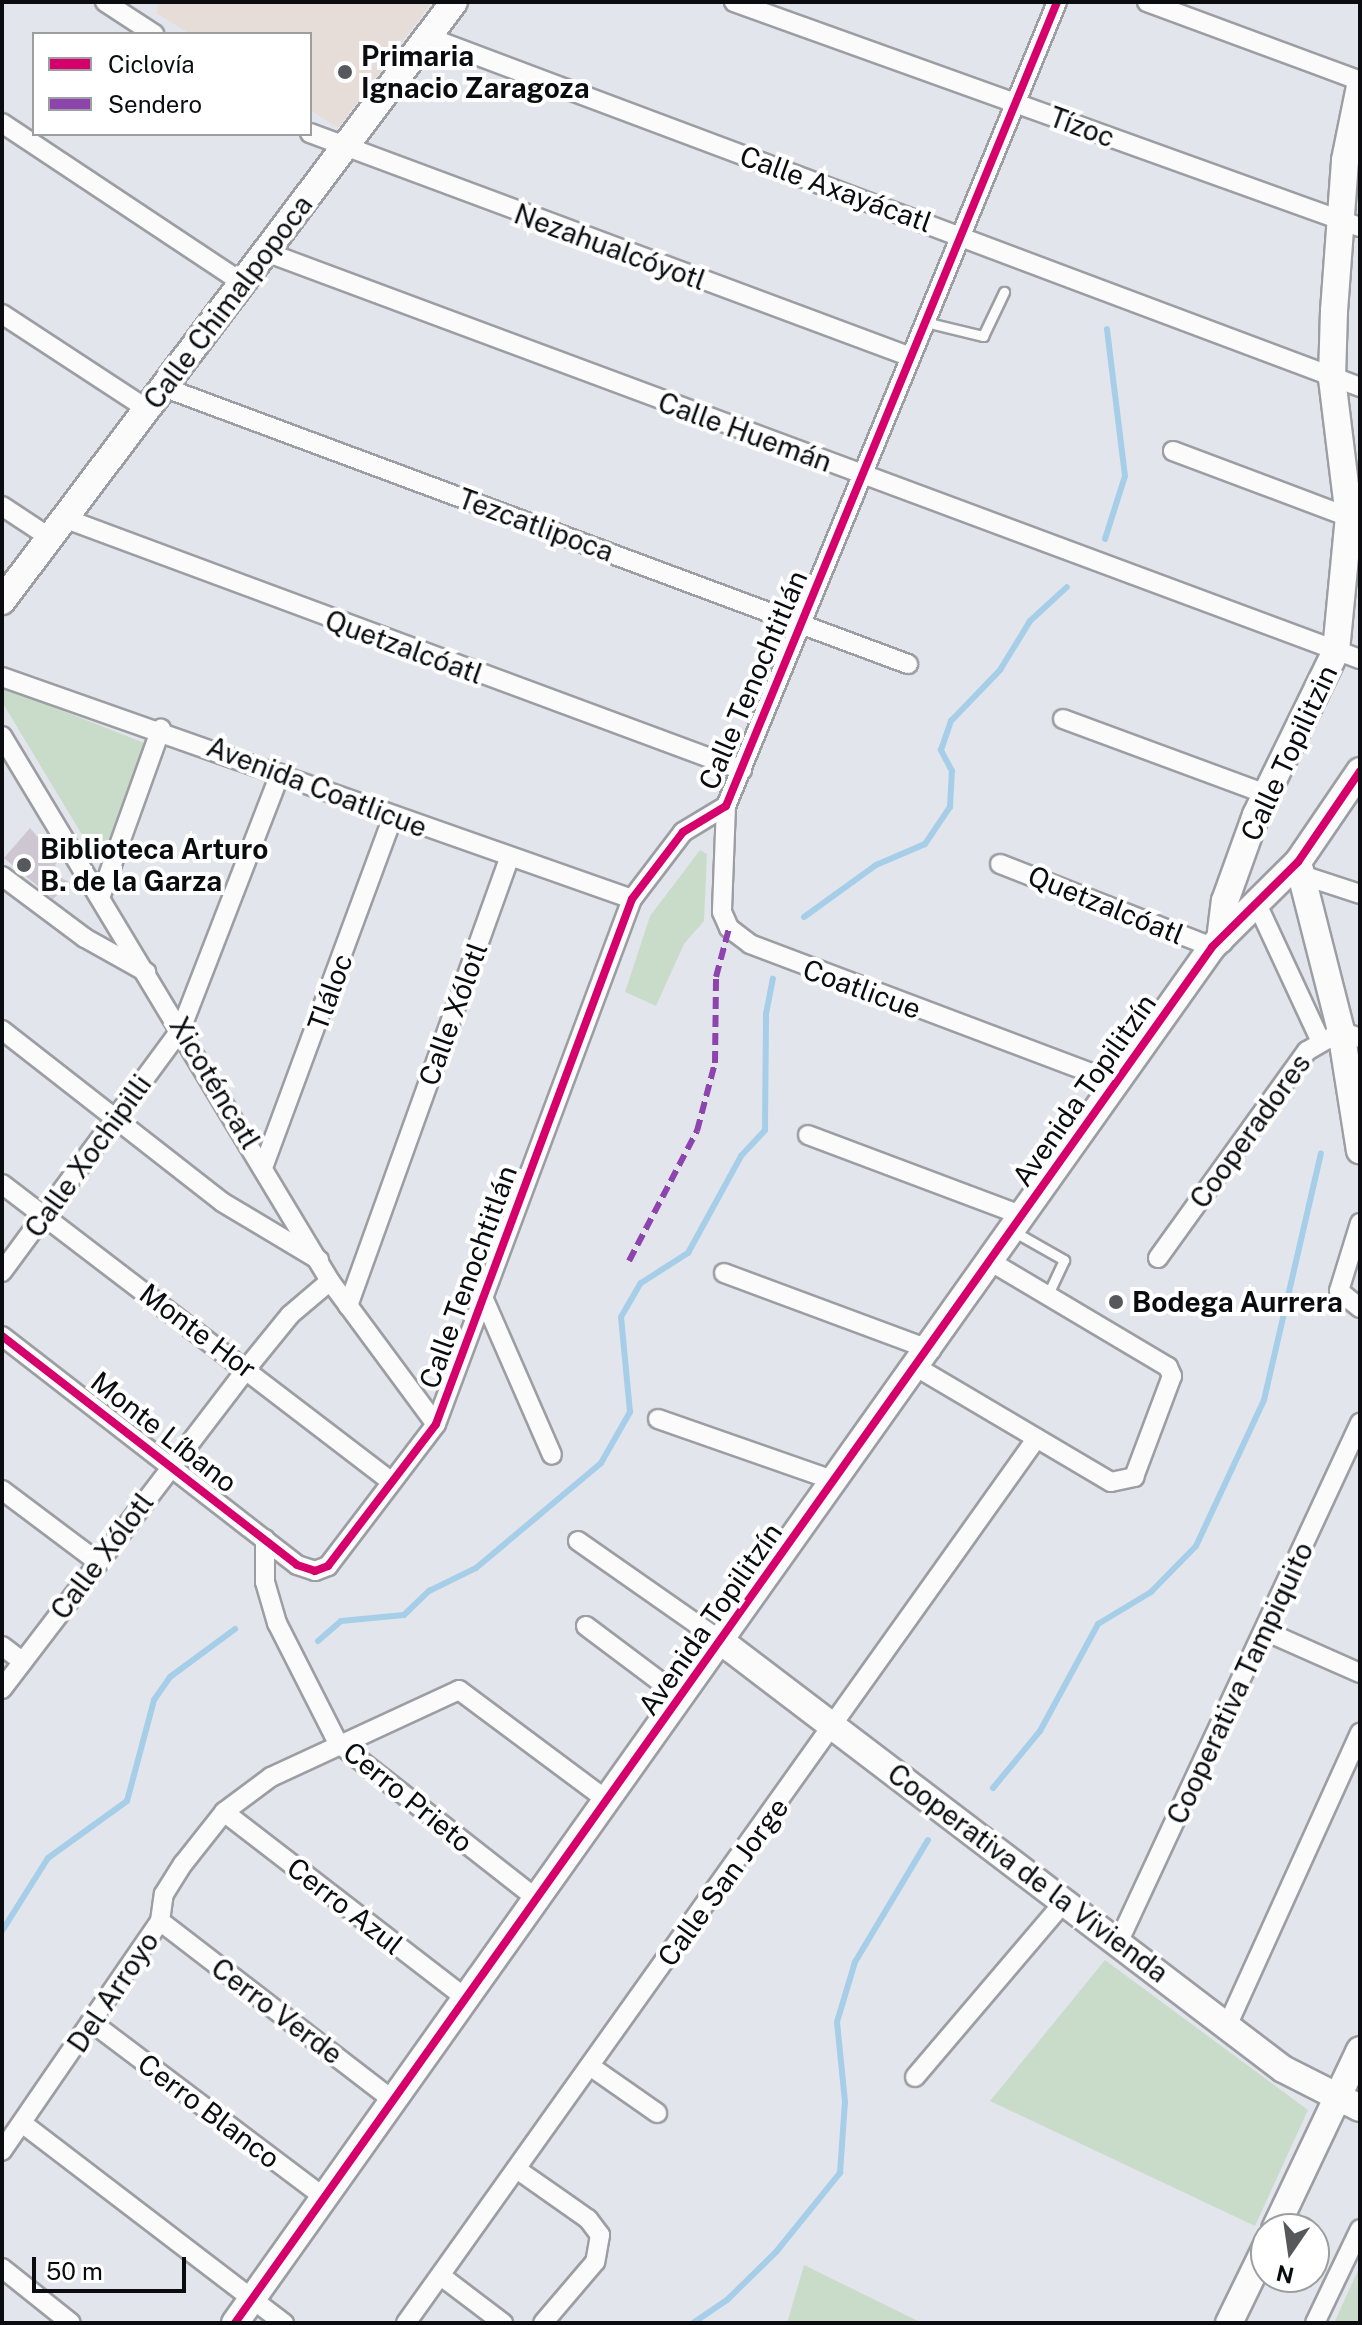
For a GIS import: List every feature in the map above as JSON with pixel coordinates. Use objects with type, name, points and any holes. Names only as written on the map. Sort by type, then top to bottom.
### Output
[{"type":"street","points":[[105,2],[151,32]]},
{"type":"street","name":"Calle Chimalpopoca","points":[[2,601],[60,529],[163,387],[454,2]]},
{"type":"street","name":"Tízoc","points":[[734,2],[1350,224]]},
{"type":"street","name":"Calle Tenochtitlán","points":[[297,1565],[315,1571],[328,1566],[436,1424],[632,899],[683,832],[726,806],[803,624],[1013,102],[1057,2]]},
{"type":"street","points":[[1147,2],[1360,84]]},
{"type":"street","name":"Calle Axayácatl","points":[[428,37],[1360,387]]},
{"type":"street","name":"Calle Topilitzin","points":[[1216,944],[1231,882],[1266,794],[1348,655],[1354,519],[1332,378],[1350,224],[1360,84]]},
{"type":"street","points":[[2,123],[243,283]]},
{"type":"street","name":"Nezahualcóyotl","points":[[312,134],[344,149],[911,357]]},
{"type":"street","name":"Calle Huemán","points":[[266,252],[1348,655]]},
{"type":"street","points":[[2,314],[147,409]]},
{"type":"street","name":"Tezcatlipoca","points":[[163,387],[908,664]]},
{"type":"street","points":[[1173,451],[1354,519]]},
{"type":"street","name":"Quetzalcóatl","points":[[2,506],[742,770]]},
{"type":"street","name":"Avenida Coatlicue","points":[[2,677],[161,729],[393,817],[632,899]]},
{"type":"street","points":[[1063,719],[1266,794]]},
{"type":"street","points":[[100,898],[161,729]]},
{"type":"street","name":"Xicoténcatl","points":[[2,736],[264,1165],[330,1281],[436,1424]]},
{"type":"street","points":[[1216,944],[1257,904],[1301,869],[1360,771]]},
{"type":"street","name":"Calle Xochipilli","points":[[2,1272],[181,1029],[280,774]]},
{"type":"street","name":"Coatlicue","points":[[726,806],[722,912],[729,928],[750,944],[1116,1082]]},
{"type":"street","name":"Tláloc","points":[[264,1165],[393,817]]},
{"type":"street","name":"Calle Xólotl","points":[[348,1306],[509,858]]},
{"type":"street","name":"Quetzalcóatl","points":[[1000,864],[1216,944]]},
{"type":"street","points":[[1301,869],[1360,894]]},
{"type":"street","points":[[1301,869],[1340,1036],[1360,1151]]},
{"type":"street","points":[[2,876],[85,938],[147,973]]},
{"type":"street","points":[[1257,904],[1340,1036]]},
{"type":"street","name":"Avenida Topilitzín","points":[[235,2323],[993,1263],[1116,1082],[1216,944]]},
{"type":"street","points":[[2,1030],[118,1117],[222,1202],[319,1260]]},
{"type":"street","name":"Cooperadores","points":[[1158,1258],[1297,1062],[1340,1036]]},
{"type":"street","points":[[808,1135],[1018,1224]]},
{"type":"street","name":"Monte Hor","points":[[2,1184],[247,1368],[391,1481]]},
{"type":"street","points":[[1360,1223],[1339,1291],[1360,1308]]},
{"type":"street","points":[[724,1273],[924,1359],[1036,1439],[1125,1484],[1134,1477],[1172,1376],[1163,1363],[993,1263]]},
{"type":"street","name":"Calle Xólotl","points":[[2,1689],[247,1368],[290,1315],[330,1281]]},
{"type":"street","points":[[483,1297],[552,1455]]},
{"type":"street","name":"Monte Líbano","points":[[2,1336],[173,1464],[297,1565]]},
{"type":"street","points":[[658,1419],[835,1481]]},
{"type":"street","name":"Cooperativa Tampiquito","points":[[1118,1943],[1360,1423]]},
{"type":"street","name":"Calle San Jorge","points":[[406,2323],[518,2170],[1036,1439]]},
{"type":"street","points":[[2,1490],[98,1562]]},
{"type":"street","name":"Cerro Prieto","points":[[265,1539],[265,1582],[277,1623],[338,1743],[538,1900]]},
{"type":"street","points":[[578,1541],[722,1642]]},
{"type":"street","points":[[586,1626],[682,1698]]},
{"type":"street","points":[[1265,1631],[1360,1673]]},
{"type":"street","name":"Cooperativa de la Vivienda","points":[[722,1642],[1228,2024],[1283,2069],[1349,2103]]},
{"type":"street","points":[[2,1646],[23,1662]]},
{"type":"street","name":"Del Arroyo","points":[[2,2151],[94,2024],[160,1921],[164,1894],[224,1812],[271,1777],[338,1743],[459,1690],[608,1801]]},
{"type":"street","points":[[1228,2024],[1360,1733]]},
{"type":"street","name":"Cerro Azul","points":[[224,1812],[467,1999]]},
{"type":"street","points":[[915,2077],[1065,1901]]},
{"type":"street","name":"Cerro Verde","points":[[160,1921],[394,2101]]},
{"type":"street","name":"Cerro Blanco","points":[[94,2024],[325,2198]]},
{"type":"street","points":[[1284,2213],[1349,2103],[1360,2050]]},
{"type":"street","points":[[590,2066],[657,2113]]},
{"type":"street","points":[[22,2123],[284,2323]]},
{"type":"street","points":[[518,2170],[588,2219],[600,2235],[595,2262],[543,2323]]},
{"type":"street","points":[[1315,2323],[1360,2229]]},
{"type":"street","points":[[2,2268],[71,2323]]},
{"type":"street","points":[[441,2276],[503,2323]]},
{"type":"street","points":[[1229,2323],[1250,2280]]},
{"type":"lane","points":[[925,322],[983,336],[1004,292]]},
{"type":"lane","points":[[1018,1224],[1064,1260],[1048,1295]]},
{"type":"shaded area","name":"Primaria Ignacio Zaragoza","points":[[159,2],[432,2],[338,128],[312,111],[312,32],[187,32],[156,13]]},
{"type":"green space","points":[[2,687],[147,744],[99,863],[2,702]]},
{"type":"green space","points":[[700,850],[707,854],[704,921],[684,944],[656,1006],[625,992],[650,916]]},
{"type":"green space","points":[[1105,1960],[1308,2110],[1261,2213],[1250,2213],[1250,2224],[990,2101]]},
{"type":"green space","points":[[804,2265],[922,2323],[787,2323]]},
{"type":"green space","points":[[1360,2266],[1360,2323],[1334,2323]]},
{"type":"building","name":"Biblioteca Arturo B. de la Garza","points":[[30,828],[42,842],[39,852],[56,862],[54,874],[71,883],[53,899],[4,858]]},
{"type":"waterway","points":[[1105,539],[1125,476],[1107,329]]},
{"type":"waterway","points":[[804,917],[876,865],[925,844],[950,807],[952,771],[941,750],[951,721],[1000,670],[1030,621],[1067,587]]},
{"type":"waterway","points":[[318,1641],[341,1621],[404,1615],[429,1591],[476,1568],[601,1463],[630,1412],[621,1317],[641,1283],[688,1253],[741,1156],[765,1130],[766,1014],[773,979]]},
{"type":"waterway","points":[[993,1788],[1040,1731],[1098,1624],[1151,1592],[1196,1546],[1264,1400],[1321,1154]]},
{"type":"waterway","points":[[2,1931],[48,1858],[127,1801],[154,1700],[170,1677],[235,1629]]},
{"type":"waterway","points":[[693,2323],[727,2300],[776,2252],[840,2173],[845,2102],[837,2022],[855,1962],[928,1840]]},
{"type":"marked path","points":[[629,1261],[697,1131],[715,1063],[716,977],[729,928]]},
{"type":"cycle path","points":[[2,1336],[297,1565],[315,1571],[328,1566],[436,1424],[632,899],[683,832],[726,806],[1057,2]]},
{"type":"cycle path","points":[[235,2323],[1212,947],[1298,862],[1360,771]]},
{"type":"place","name":"Primaria Ignacio Zaragoza","points":[[345,72]]},
{"type":"place","name":"Biblioteca Arturo B. de la Garza","points":[[24,865]]},
{"type":"place","name":"Bodega Aurrera","points":[[1116,1302]]}]
